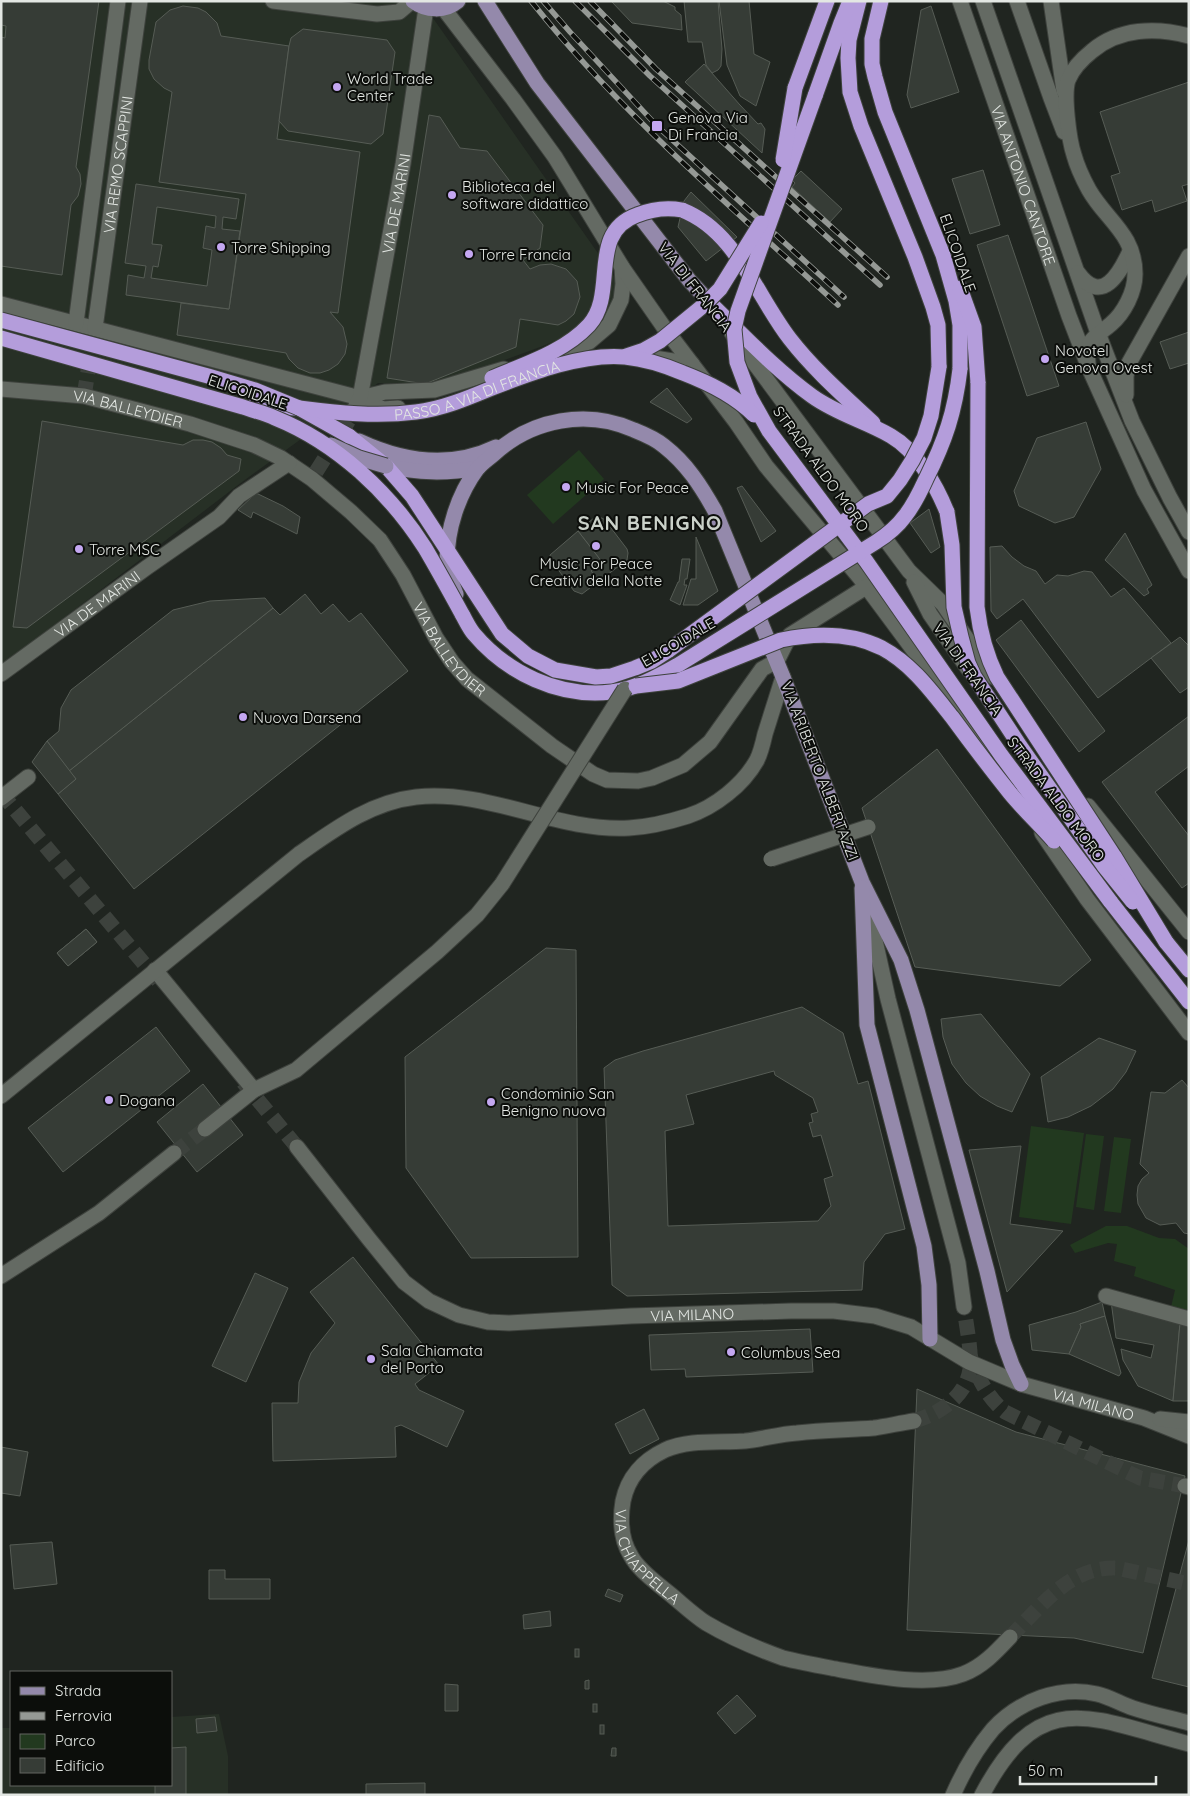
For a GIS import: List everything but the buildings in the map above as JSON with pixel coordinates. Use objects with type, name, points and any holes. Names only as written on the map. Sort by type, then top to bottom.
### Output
[{"type":"highway","points":[[243,407],[299,408],[347,414],[382,415],[418,412],[463,400],[510,381],[554,368],[585,360],[623,357],[644,350],[660,341],[704,305],[720,289],[777,199],[795,88],[827,1]]},
{"type":"highway","name":"STRADA ALDO MORO","points":[[850,1],[744,292],[734,328],[737,362],[750,397],[769,431],[866,561],[995,747],[1110,901]]},
{"type":"highway","points":[[448,553],[502,634],[528,656],[555,670],[585,676],[611,676],[652,661],[868,504],[887,496],[900,480],[924,438],[932,407],[939,367],[938,325],[915,258],[861,126],[850,92],[849,40],[859,1]]},
{"type":"highway","name":"ELICOIDALE","points":[[1,338],[243,407],[276,418],[313,437],[349,462],[391,504],[424,547],[473,633],[493,653],[516,671],[562,689],[604,692],[631,687],[659,676],[892,531],[914,502],[946,436],[957,396],[960,369],[960,324],[956,301],[941,250],[885,112],[875,77],[872,64],[872,40],[881,1]]},
{"type":"highway","points":[[418,412],[557,349],[574,338],[589,324],[598,310],[603,292],[605,256],[610,240],[620,225],[633,216],[649,210],[668,208],[682,210],[705,221],[717,232],[739,260],[778,322],[796,346],[826,380],[881,431]]},
{"type":"highway","name":"STRADA ALDO MORO","points":[[941,250],[961,289],[974,327],[978,383],[976,607],[990,662],[997,677],[1114,856],[1166,942]]},
{"type":"highway","points":[[713,306],[778,368],[812,396],[829,408],[898,440],[911,452],[937,491],[947,512],[952,545],[954,607],[968,663],[974,676],[1020,746],[1104,866],[1189,970]]},
{"type":"highway","name":"ELICOIDALE","points":[[1,320],[255,390],[349,428],[412,496],[448,553]]},
{"type":"highway","points":[[623,357],[661,364],[715,387],[742,404],[769,431]]},
{"type":"highway","points":[[631,687],[678,681],[781,640],[798,636],[834,635],[852,638],[882,648],[925,682],[1011,794],[1110,901],[1189,1002]]},
{"type":"main road","points":[[419,5],[444,9],[458,1]]},
{"type":"main road","name":"VIA DI FRANCIA","points":[[485,1],[537,82],[689,280],[713,306]]},
{"type":"main road","name":"ELICOIDALE","points":[[462,614],[449,573],[448,553],[450,534],[458,505],[466,486],[478,468],[506,442],[538,426],[573,419],[608,421],[627,426],[663,445],[691,471],[715,511],[777,661]]},
{"type":"main road","points":[[349,428],[378,450],[416,460],[453,459],[472,456],[487,452],[506,442]]},
{"type":"main road","points":[[313,437],[359,458],[386,466],[437,473],[478,468]]},
{"type":"main road","name":"VIA ARIBERTO ALBERTAZZI","points":[[777,661],[862,882]]},
{"type":"main road","points":[[862,882],[867,1025],[924,1246],[929,1285],[930,1339]]},
{"type":"main road","points":[[862,882],[901,960],[909,984],[987,1271],[1003,1340],[1021,1384]]},
{"type":"street","name":"VIA REMO SCAPPINI","points":[[76,323],[118,1]]},
{"type":"street","name":"VIA REMO SCAPPINI","points":[[95,328],[140,1]]},
{"type":"street","points":[[273,1],[377,14],[399,12],[419,5]]},
{"type":"street","name":"VIA ANTONIO CANTORE","points":[[960,1],[1069,316],[1089,368],[1144,490],[1189,571]]},
{"type":"street","name":"VIA ANTONIO CANTORE","points":[[983,1],[1076,271],[1132,421],[1189,532]]},
{"type":"street","points":[[1017,1],[1051,98],[1089,190],[1121,230],[1130,251],[1135,274],[1130,297],[1118,316],[1110,325],[1098,333]]},
{"type":"street","points":[[1050,1],[1073,154]]},
{"type":"street","name":"VIA DE MARINI","points":[[349,428],[360,398],[403,164],[419,5]]},
{"type":"street","points":[[444,9],[555,157],[622,267],[766,466],[863,582],[955,706],[1087,899],[1189,1033]]},
{"type":"street","points":[[1065,99],[1069,78],[1076,66],[1096,47],[1107,41],[1125,34],[1144,31],[1177,33],[1189,36]]},
{"type":"street","points":[[1076,271],[1089,284],[1102,286],[1114,279],[1120,272],[1130,251]]},
{"type":"street","points":[[1132,421],[1127,402],[1126,388],[1129,363],[1189,256]]},
{"type":"street","name":"PASSO A VIA DI FRANCIA","points":[[360,398],[385,392],[434,390],[530,362],[589,342],[609,325],[619,306],[623,284],[622,267]]},
{"type":"street","points":[[1,304],[360,398]]},
{"type":"street","name":"VIA DI FRANCIA","points":[[713,306],[744,351],[908,571],[930,614],[1079,828],[1177,915]]},
{"type":"street","name":"VIA ANTONIO CANTORE","points":[[1089,368],[1087,355],[1089,347],[1092,339],[1098,333]]},
{"type":"street","points":[[589,342],[596,364]]},
{"type":"street","name":"PASSO A VIA DI FRANCIA","points":[[360,398],[383,409],[436,404],[535,378],[635,355],[692,364]]},
{"type":"street","name":"VIA BALLEYDIER","points":[[1,389],[84,396],[190,424],[254,445],[314,475],[380,540],[403,574],[436,638],[452,662],[467,679],[546,742],[593,774],[607,780],[638,781],[652,778],[683,765],[710,742],[762,669],[777,661],[790,635],[863,582]]},
{"type":"street","name":"VIA DE MARINI","points":[[1,674],[219,517],[239,496],[289,464]]},
{"type":"street","name":"VIA DI FRANCIA","points":[[908,571],[943,604],[1060,773],[1189,932]]},
{"type":"street","points":[[1,1096],[313,844],[362,813],[392,802],[414,797],[454,796],[478,799],[579,824],[628,828],[669,822],[707,808],[728,793],[744,777],[757,759],[783,677]]},
{"type":"street","points":[[205,1129],[254,1090],[296,1070],[438,952],[477,915],[502,884],[631,687]]},
{"type":"street","points":[[1,798],[28,777]]},
{"type":"street","points":[[771,859],[868,827]]},
{"type":"street","points":[[862,882],[888,999],[958,1263],[964,1307]]},
{"type":"street","points":[[155,970],[254,1090]]},
{"type":"street","name":"VIA MILANO","points":[[297,1147],[368,1239],[404,1282],[429,1301],[459,1315],[488,1322],[509,1323],[631,1316],[834,1311],[875,1316],[911,1327],[969,1362],[1021,1384],[1144,1418],[1188,1425]]},
{"type":"street","points":[[1,1276],[99,1213],[174,1153]]},
{"type":"street","points":[[1106,1296],[1189,1319]]},
{"type":"street","name":"VIA CHIAPPELLA","points":[[914,1421],[875,1428],[795,1433],[746,1441],[684,1445],[667,1449],[645,1462],[624,1494],[621,1510],[625,1543],[636,1564],[705,1622],[753,1646],[784,1658],[870,1676],[921,1680],[951,1678],[973,1670],[988,1660],[1010,1637]]},
{"type":"street","points":[[953,1795],[970,1764],[994,1728],[1019,1709],[1043,1697],[1062,1691],[1099,1694],[1134,1708],[1189,1723]]},
{"type":"street","points":[[982,1795],[1004,1759],[1018,1742],[1031,1731],[1055,1720],[1069,1717],[1095,1719],[1189,1744]]},
{"type":"shaded area","points":[[1,1],[421,1],[628,296],[620,313],[543,346],[433,386],[378,383],[242,482],[1,666]]},
{"type":"shaded area","points":[[219,1714],[228,1756],[228,1795],[1,1795],[1,1728],[10,1728],[10,1786],[172,1786],[172,1717]]},
{"type":"green space","name":"Music For Peace","points":[[579,450],[604,479],[553,524],[527,495]]},
{"type":"green space","points":[[1031,1126],[1084,1133],[1071,1224],[1019,1217]]},
{"type":"green space","points":[[1086,1134],[1104,1136],[1094,1210],[1076,1207]]},
{"type":"green space","points":[[1114,1137],[1131,1139],[1121,1213],[1104,1211]]},
{"type":"green space","points":[[1106,1226],[1127,1226],[1159,1238],[1175,1239],[1189,1249],[1189,1310],[1171,1307],[1175,1290],[1134,1276],[1136,1267],[1114,1261],[1117,1244],[1108,1243],[1075,1253],[1070,1245]]},
{"type":"tunnel","points":[[84,396],[95,328]]},
{"type":"tunnel","points":[[316,472],[349,420]]},
{"type":"tunnel","points":[[1,793],[161,984]]},
{"type":"tunnel","points":[[243,1082],[297,1147]]},
{"type":"tunnel","points":[[174,1153],[205,1129]]},
{"type":"tunnel","points":[[914,1421],[933,1414],[950,1403],[963,1388],[967,1379],[970,1369],[970,1354],[964,1307]]},
{"type":"tunnel","points":[[969,1353],[983,1385],[992,1399],[1005,1412],[1140,1478],[1185,1486]]},
{"type":"tunnel","points":[[1010,1637],[1057,1590],[1084,1574],[1100,1569],[1117,1568],[1189,1584]]},
{"type":"railway","points":[[531,1],[602,82],[678,159],[838,305]]},
{"type":"railway","points":[[543,1],[657,126],[844,297]]},
{"type":"railway","points":[[575,1],[650,76],[880,285]]},
{"type":"railway","points":[[590,1],[656,69],[887,277]]},
{"type":"place","name":"World Trade Center","points":[[337,87]]},
{"type":"place","name":"Genova Via Di Francia","points":[[657,126]]},
{"type":"place","name":"Biblioteca del software didattico","points":[[452,195]]},
{"type":"place","name":"Torre Shipping","points":[[221,247]]},
{"type":"place","name":"Torre Francia","points":[[469,254]]},
{"type":"place","name":"Novotel Genova Ovest","points":[[1045,359]]},
{"type":"place","name":"Music For Peace","points":[[566,487]]},
{"type":"place","name":"Music For Peace Creativi della Notte","points":[[596,546]]},
{"type":"place","name":"Torre MSC","points":[[79,549]]},
{"type":"place","name":"Nuova Darsena","points":[[243,717]]},
{"type":"place","name":"Dogana","points":[[109,1100]]},
{"type":"place","name":"Condominio San Benigno nuova","points":[[491,1102]]},
{"type":"place","name":"Columbus Sea","points":[[731,1352]]},
{"type":"place","name":"Sala Chiamata del Porto","points":[[371,1359]]},
{"type":"district","name":"SAN BENIGNO","points":[[650,522]]}]
